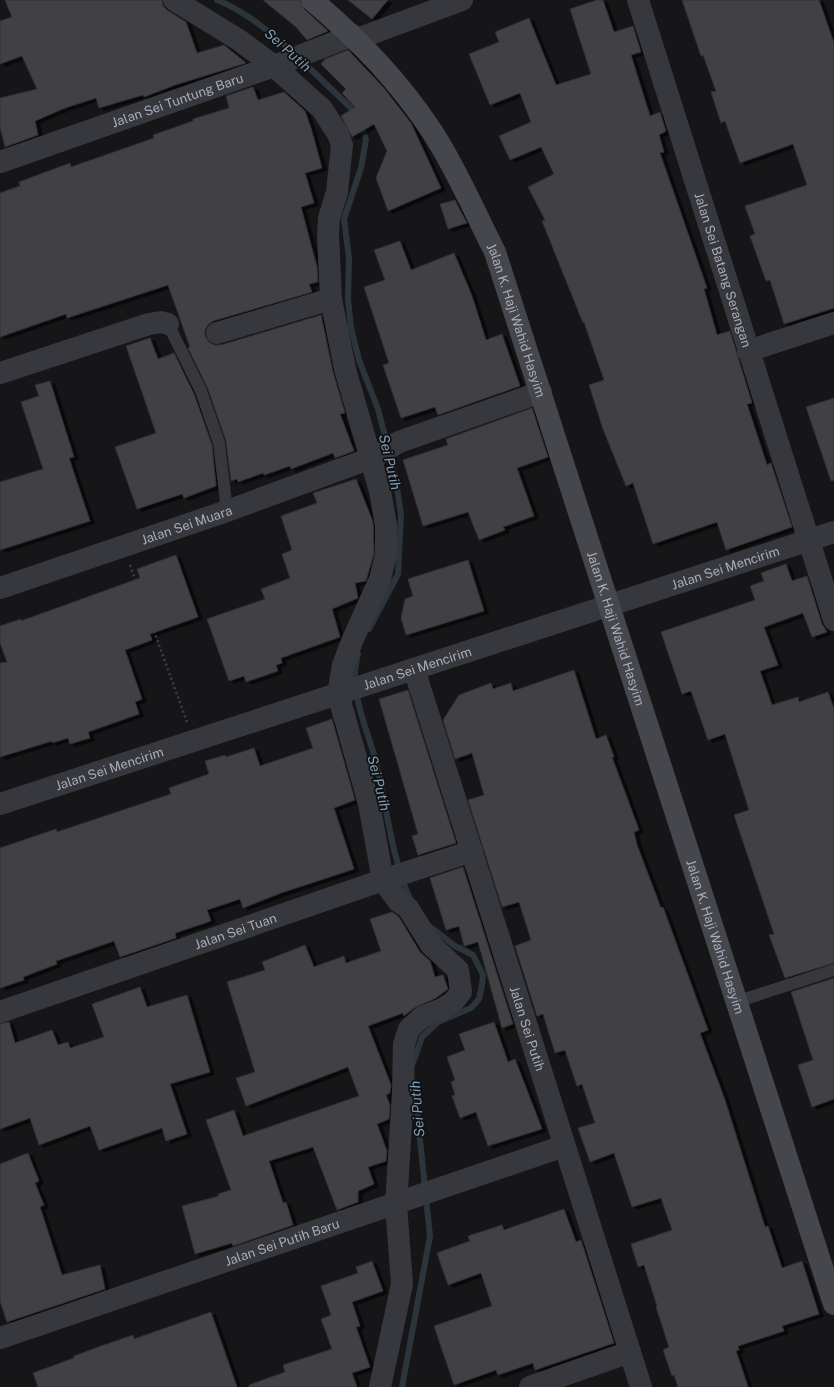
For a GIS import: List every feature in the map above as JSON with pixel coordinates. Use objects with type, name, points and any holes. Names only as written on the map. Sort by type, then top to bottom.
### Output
[{"type":"street","points":[[174,0],[281,64],[322,109],[338,134],[342,145],[337,192],[329,218],[328,251],[331,299],[345,369],[373,458],[386,525],[386,554],[380,579],[343,665],[340,693],[388,878],[398,900],[408,908],[431,945],[458,970],[461,981],[461,992],[453,1002],[442,1009],[422,1017],[409,1028],[404,1044],[403,1092],[396,1205],[402,1284],[380,1387]]},
{"type":"street","name":"Jalan K. Haji Wahid Hasyim","points":[[312,0],[355,37],[391,76],[433,134],[495,252],[834,1304]]},
{"type":"street","name":"Jalan Sei Tuntung Baru","points":[[0,162],[462,0]]},
{"type":"street","name":"Jalan Sei Batang Serangan","points":[[638,0],[834,620]]},
{"type":"street","points":[[217,333],[331,299]]},
{"type":"street","points":[[0,373],[149,324],[161,322],[168,324]]},
{"type":"street","points":[[748,351],[834,323]]},
{"type":"street","name":"Jalan Sei Muara","points":[[0,588],[227,511],[373,458],[399,442],[541,392]]},
{"type":"street","name":"Jalan Sei Mencirim","points":[[0,804],[834,532]]},
{"type":"street","name":"Jalan Sei Putih","points":[[414,669],[641,1387]]},
{"type":"street","name":"Jalan Sei Tuan","points":[[0,1012],[388,878],[472,851]]},
{"type":"street","name":"Jalan Sei Putih Baru","points":[[0,1338],[396,1205],[564,1146]]},
{"type":"street","points":[[530,1387],[630,1352]]},
{"type":"lane","points":[[168,324],[201,391],[218,443],[227,511]]},
{"type":"lane","points":[[736,1002],[834,970]]},
{"type":"path","points":[[206,293],[328,251]]},
{"type":"path","points":[[123,547],[194,741]]},
{"type":"building","points":[[5,0],[162,0],[163,6],[167,10],[186,22],[197,53],[224,45],[246,63],[175,85],[144,97],[143,95],[99,108],[96,98],[65,108],[35,121],[38,135],[5,147],[0,127],[0,98],[37,89],[22,56],[0,64],[0,21],[12,17]]},
{"type":"building","points":[[263,0],[300,0],[304,9],[328,31],[307,40],[296,27]]},
{"type":"building","points":[[348,0],[388,0],[372,19]]},
{"type":"building","points":[[597,0],[603,0],[614,32],[633,26],[641,52],[631,55],[650,116],[660,112],[666,131],[659,135],[664,152],[660,153],[707,288],[704,289],[717,335],[730,331],[752,403],[747,404],[767,465],[771,463],[792,527],[726,550],[717,522],[653,544],[633,483],[626,486],[603,429],[589,385],[604,380],[584,322],[583,323],[542,221],[545,220],[528,187],[554,174],[541,147],[510,160],[499,136],[531,122],[520,93],[490,105],[469,54],[499,42],[495,32],[529,18],[556,85],[591,74],[570,9]]},
{"type":"building","points":[[682,0],[819,0],[834,43],[834,308],[784,324],[770,280],[766,281],[750,236],[755,234],[745,206],[807,185],[793,144],[740,163],[725,121],[721,123],[711,92],[716,91],[703,55],[701,56]]},
{"type":"building","points":[[348,50],[383,87],[411,123],[441,188],[388,211],[376,178],[387,151],[374,124],[352,137],[341,116],[355,107],[342,93],[346,89],[321,64],[325,59]]},
{"type":"building","points":[[253,87],[258,100],[284,92],[305,111],[311,128],[322,168],[305,173],[314,203],[301,207],[317,267],[318,282],[309,284],[312,292],[213,321],[205,330],[205,336],[209,342],[214,345],[221,345],[321,315],[333,372],[345,413],[340,414],[354,451],[335,458],[333,453],[291,469],[290,466],[264,475],[263,473],[238,482],[237,479],[231,481],[226,441],[208,389],[188,348],[190,347],[168,285],[67,318],[66,314],[0,337],[0,193],[20,186],[19,182],[70,163],[71,167],[154,138],[153,135],[193,121],[193,119],[229,108],[226,96]]},
{"type":"building","points":[[455,200],[467,223],[448,229],[440,204]]},
{"type":"building","points":[[400,241],[411,270],[454,253],[472,296],[486,340],[502,334],[520,386],[438,415],[435,407],[401,418],[383,365],[389,363],[364,287],[385,280],[374,250]]},
{"type":"building","points":[[150,338],[158,359],[174,353],[194,394],[212,445],[216,486],[184,498],[182,494],[137,509],[115,447],[156,433],[126,346]]},
{"type":"building","points":[[50,381],[74,457],[69,458],[90,521],[0,550],[0,482],[43,469],[21,402],[39,396],[35,385]]},
{"type":"building","points":[[834,398],[834,480],[831,481],[806,407]]},
{"type":"building","points":[[532,408],[548,457],[517,468],[534,516],[503,527],[505,530],[479,540],[468,512],[423,526],[403,460],[448,445],[446,439]]},
{"type":"building","points":[[356,479],[373,522],[374,553],[366,581],[355,583],[358,598],[332,609],[340,637],[281,658],[282,663],[276,665],[278,671],[246,682],[244,676],[229,681],[207,619],[265,599],[261,589],[290,578],[282,554],[292,550],[281,516],[317,503],[313,493]]},
{"type":"building","points":[[176,555],[198,617],[150,634],[152,640],[125,650],[142,699],[135,702],[139,714],[88,732],[90,738],[70,744],[68,738],[52,743],[52,741],[0,757],[0,663],[7,662],[0,643],[0,626],[21,619],[21,621],[140,578],[137,569]]},
{"type":"building","points":[[468,560],[484,611],[406,635],[401,618],[405,599],[413,596],[408,579]]},
{"type":"building","points":[[786,564],[792,581],[807,576],[822,624],[827,632],[812,637],[803,613],[764,627],[778,665],[760,671],[772,705],[798,697],[799,702],[828,692],[834,709],[834,963],[785,978],[769,935],[774,934],[734,815],[749,810],[725,734],[708,740],[691,691],[682,694],[661,632],[755,600],[750,586],[764,581],[761,573]]},
{"type":"building","points":[[574,670],[596,739],[606,735],[614,757],[612,757],[639,830],[634,832],[637,845],[661,908],[663,907],[708,1030],[700,1033],[725,1100],[765,1227],[768,1226],[782,1268],[802,1261],[819,1314],[782,1326],[784,1331],[738,1346],[739,1350],[736,1351],[748,1387],[678,1387],[674,1375],[672,1376],[663,1350],[669,1347],[656,1307],[657,1306],[644,1265],[638,1267],[631,1244],[672,1230],[661,1198],[632,1207],[614,1153],[590,1162],[578,1128],[595,1123],[582,1084],[577,1086],[565,1050],[555,1053],[543,1014],[537,1016],[515,946],[531,940],[519,902],[502,907],[468,800],[484,795],[472,753],[455,759],[443,720],[459,695],[491,683],[493,689],[511,683],[513,691]]},
{"type":"building","points":[[408,690],[456,843],[418,855],[412,836],[418,834],[379,699]]},
{"type":"building","points":[[332,719],[355,800],[334,808],[354,869],[281,893],[243,908],[240,899],[207,910],[211,921],[175,933],[176,938],[120,957],[114,941],[56,961],[57,964],[23,977],[24,980],[0,988],[0,848],[56,829],[57,832],[171,794],[169,788],[209,774],[205,761],[225,755],[226,757],[254,748],[260,766],[313,748],[306,728]]},
{"type":"building","points":[[463,867],[513,1024],[502,1028],[478,942],[464,946],[459,926],[446,930],[430,878]]},
{"type":"building","points":[[392,912],[399,917],[420,952],[430,961],[435,977],[443,975],[448,989],[436,998],[414,1008],[404,1016],[403,1013],[368,1026],[391,1085],[390,1093],[386,1095],[390,1105],[389,1119],[377,1124],[387,1151],[386,1161],[368,1167],[374,1184],[358,1191],[358,1202],[337,1210],[313,1147],[269,1161],[283,1203],[286,1202],[293,1225],[233,1246],[232,1243],[195,1254],[182,1206],[219,1196],[218,1194],[231,1190],[206,1120],[234,1110],[243,1136],[359,1096],[348,1067],[246,1106],[236,1078],[255,1072],[227,982],[265,970],[262,962],[305,945],[314,967],[344,956],[346,963],[381,951],[370,919]]},
{"type":"building","points":[[834,978],[834,1099],[812,1107],[798,1065],[813,1060],[791,992]]},
{"type":"building","points":[[140,987],[147,1007],[187,995],[210,1072],[170,1084],[187,1134],[166,1141],[162,1128],[99,1150],[90,1126],[39,1145],[30,1118],[0,1129],[0,1024],[9,1022],[15,1043],[52,1030],[58,1045],[68,1042],[70,1048],[104,1037],[92,1004]]},
{"type":"building","points":[[494,1022],[508,1062],[515,1059],[542,1129],[488,1146],[476,1112],[460,1118],[452,1096],[455,1095],[451,1082],[455,1080],[447,1057],[465,1050],[459,1034]]},
{"type":"building","points":[[28,1153],[39,1181],[35,1183],[44,1205],[40,1207],[62,1275],[100,1265],[105,1289],[7,1322],[0,1301],[0,1164]]},
{"type":"building","points":[[564,1209],[576,1242],[581,1240],[614,1343],[535,1370],[533,1363],[498,1375],[496,1370],[454,1385],[434,1326],[492,1306],[481,1273],[448,1285],[437,1253],[470,1241],[468,1236],[502,1225],[504,1230]]},
{"type":"building","points":[[372,1261],[383,1291],[352,1302],[360,1326],[356,1327],[370,1367],[352,1373],[357,1387],[249,1387],[249,1385],[285,1372],[283,1365],[332,1349],[321,1319],[331,1315],[321,1286],[358,1273],[356,1267]]},
{"type":"building","points":[[211,1312],[237,1387],[38,1387],[33,1373],[74,1358],[74,1356],[133,1335],[134,1339]]},
{"type":"waterway","name":"Sei Putih","points":[[217,0],[249,17],[277,38],[294,54]]},
{"type":"waterway","name":"Sei Putih","points":[[301,60],[352,109]]},
{"type":"waterway","name":"Sei Putih","points":[[363,130],[366,140],[361,168],[344,219],[349,258],[348,299],[351,328],[359,360],[378,409],[387,444]]},
{"type":"waterway","name":"Sei Putih","points":[[369,629],[398,574],[401,515],[396,481],[389,453]]},
{"type":"waterway","name":"Sei Putih","points":[[358,654],[355,667],[356,691],[374,755],[393,847],[398,866],[411,901]]},
{"type":"waterway","name":"Sei Putih","points":[[413,1063],[422,1037],[438,1022],[471,1008],[479,999],[482,985],[483,975],[473,955],[455,946],[429,926]]},
{"type":"waterway","name":"Sei Putih","points":[[402,1387],[430,1236],[414,1082]]}]
